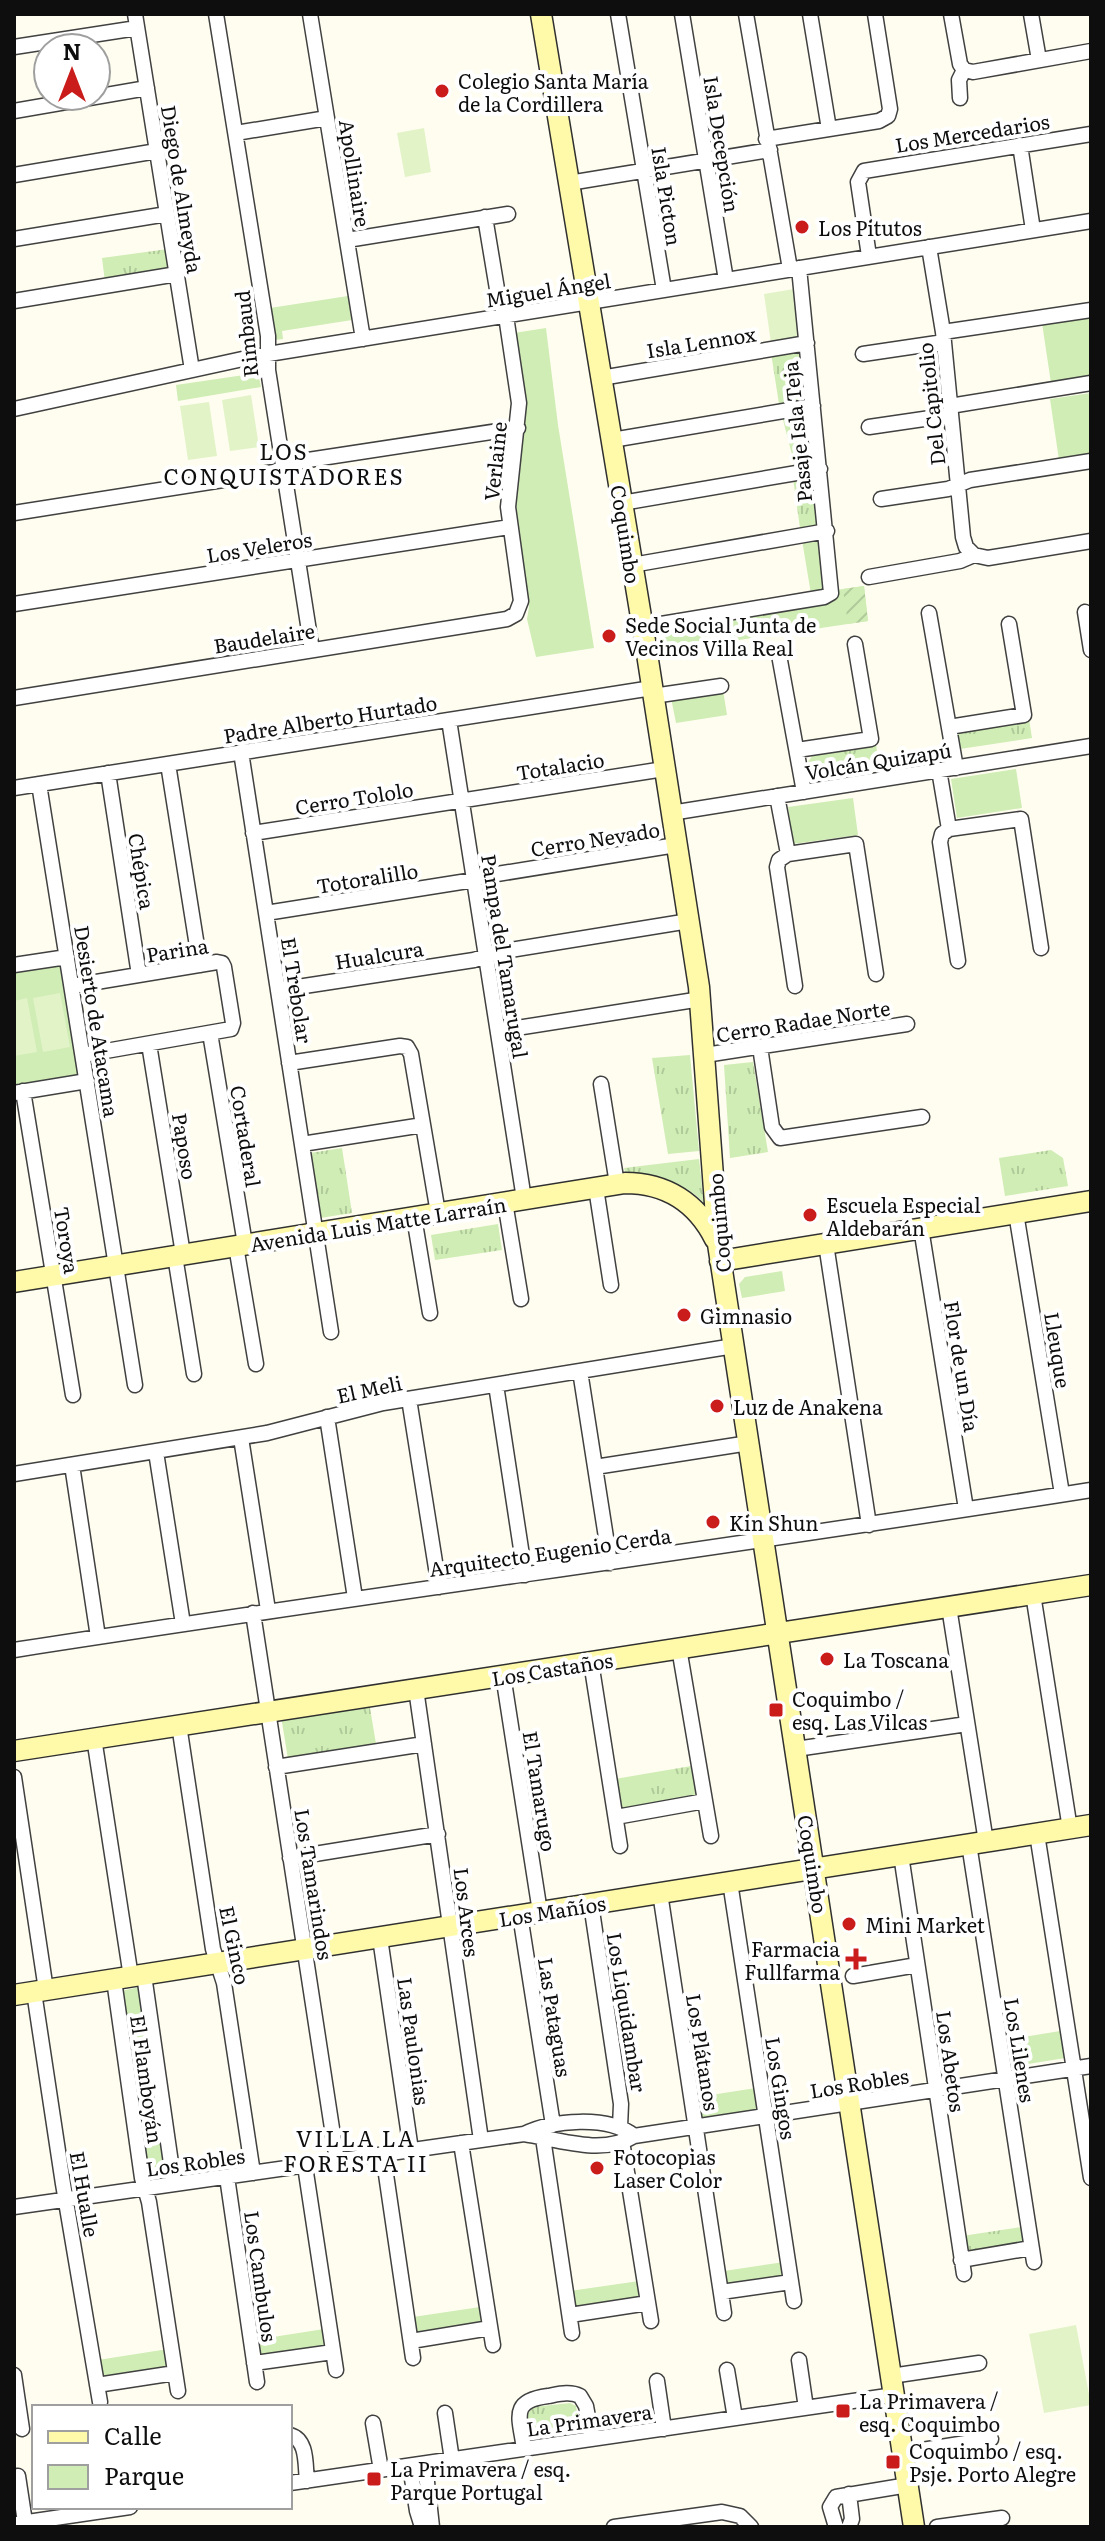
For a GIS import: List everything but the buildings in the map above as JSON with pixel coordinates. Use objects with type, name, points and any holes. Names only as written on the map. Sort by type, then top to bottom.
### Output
[{"type":"street","name":"Rimbaud","points":[[216,14],[268,336],[268,370],[312,650]]},
{"type":"street","name":"Apollinaire","points":[[310,14],[363,339]]},
{"type":"street","name":"Coquimbo","points":[[541,14],[701,999],[719,1252],[914,2527]]},
{"type":"street","name":"Isla Picton","points":[[618,14],[664,290]]},
{"type":"street","name":"Isla Decepción","points":[[682,14],[726,280]]},
{"type":"street","name":"Pasaje Isla Teja","points":[[643,627],[824,597],[831,593],[807,343],[746,14]]},
{"type":"street","points":[[810,14],[829,129]]},
{"type":"street","points":[[569,183],[706,161],[829,129],[879,121],[888,116],[890,109],[875,14]]},
{"type":"street","points":[[951,14],[960,64],[964,70],[973,72],[1091,51]]},
{"type":"street","points":[[1031,14],[1039,60]]},
{"type":"street","points":[[14,47],[136,21]]},
{"type":"street","name":"Diego de Almeyda","points":[[136,21],[192,370]]},
{"type":"street","points":[[960,98],[959,80],[964,70]]},
{"type":"street","points":[[14,111],[147,88]]},
{"type":"street","points":[[236,133],[327,118]]},
{"type":"street","name":"Los Mercedarios","points":[[869,256],[858,182],[861,173],[871,168],[1091,134]]},
{"type":"street","points":[[1020,145],[1033,230]]},
{"type":"street","points":[[14,175],[157,151]]},
{"type":"street","points":[[14,239],[167,214]]},
{"type":"street","points":[[347,240],[508,214]]},
{"type":"street","name":"Verlaine","points":[[485,217],[499,301],[506,316],[519,403],[508,498],[521,601],[518,611]]},
{"type":"street","name":"Miguel Ángel","points":[[14,409],[268,354],[1091,221]]},
{"type":"street","name":"Del Capitolio","points":[[929,247],[944,337],[964,543],[974,555]]},
{"type":"street","points":[[14,301],[177,274]]},
{"type":"street","points":[[863,354],[1091,310]]},
{"type":"street","name":"Isla Lennox","points":[[601,378],[807,343]]},
{"type":"street","points":[[869,427],[1091,383]]},
{"type":"street","points":[[612,440],[813,406]]},
{"type":"street","points":[[14,513],[274,472],[295,462],[518,428]]},
{"type":"street","points":[[881,499],[948,489],[970,480],[1091,461]]},
{"type":"street","points":[[622,503],[820,469]]},
{"type":"street","name":"Los Veleros","points":[[14,604],[510,527]]},
{"type":"street","points":[[632,565],[827,531]]},
{"type":"street","points":[[869,577],[960,561],[974,555],[988,558],[1091,541]]},
{"type":"street","name":"Baudelaire","points":[[14,698],[507,619],[518,611]]},
{"type":"street","points":[[1085,612],[1091,650]]},
{"type":"street","points":[[929,613],[956,768]]},
{"type":"street","points":[[949,727],[1024,715],[1009,624]]},
{"type":"street","points":[[797,750],[871,739],[855,644]]},
{"type":"street","points":[[779,655],[804,792]]},
{"type":"street","name":"Padre Alberto Hurtado","points":[[14,788],[449,720],[652,692],[721,686]]},
{"type":"street","name":"Pampa del Tamarugal","points":[[449,720],[498,1031],[515,1201],[521,1299]]},
{"type":"street","name":"Volcán Quizapú","points":[[671,813],[1091,746]]},
{"type":"street","name":"El Trebolar","points":[[241,752],[331,1332]]},
{"type":"street","points":[[168,764],[200,965]]},
{"type":"street","name":"Totalacio","points":[[462,800],[664,769]]},
{"type":"street","points":[[939,770],[949,829]]},
{"type":"street","name":"Chépica","points":[[108,773],[139,975]]},
{"type":"street","name":"Desierto de Atacama","points":[[39,784],[135,1385]]},
{"type":"street","points":[[777,796],[788,854]]},
{"type":"street","name":"Cerro Tololo","points":[[253,833],[462,800]]},
{"type":"street","points":[[958,961],[939,839],[949,829],[1021,819],[1041,948]]},
{"type":"street","points":[[795,986],[777,867],[779,860],[788,854],[856,844],[876,974]]},
{"type":"street","name":"Cerro Nevado","points":[[474,880],[676,845]]},
{"type":"street","name":"Totoralillo","points":[[266,913],[474,880]]},
{"type":"street","name":"Hualcura","points":[[278,990],[474,960],[689,921]]},
{"type":"street","points":[[14,965],[67,957]]},
{"type":"street","name":"Parina","points":[[72,986],[220,962],[224,965],[232,1028],[210,1033]]},
{"type":"street","points":[[498,1031],[701,999]]},
{"type":"street","name":"Cerro Radae Norte","points":[[705,1055],[907,1024]]},
{"type":"street","points":[[83,1055],[210,1033]]},
{"type":"street","name":"Cortaderal","points":[[210,1033],[256,1364]]},
{"type":"street","name":"Paposo","points":[[149,1044],[194,1374]]},
{"type":"street","points":[[289,1063],[407,1047],[411,1054],[438,1213]]},
{"type":"street","points":[[760,1047],[772,1127],[777,1136],[786,1139],[922,1117]]},
{"type":"street","points":[[18,1092],[87,1081]]},
{"type":"street","points":[[601,1084],[617,1184]]},
{"type":"street","name":"Toroya","points":[[18,1092],[73,1395]]},
{"type":"street","points":[[302,1144],[423,1125]]},
{"type":"street","name":"Avenida Luis Matte Larraín","points":[[14,1282],[617,1184],[652,1185],[678,1196],[699,1213],[719,1252]]},
{"type":"street","points":[[596,1188],[611,1285]]},
{"type":"street","points":[[719,1252],[826,1244],[1091,1201]]},
{"type":"street","name":"Lleuque","points":[[1016,1213],[1062,1494]]},
{"type":"street","points":[[414,1217],[430,1313]]},
{"type":"street","name":"Flor de un Día","points":[[921,1228],[966,1509]]},
{"type":"street","points":[[826,1244],[869,1525]]},
{"type":"street","name":"El Meli","points":[[14,1474],[241,1438],[409,1399],[734,1346]]},
{"type":"street","points":[[580,1371],[610,1563]]},
{"type":"street","points":[[496,1385],[525,1575]]},
{"type":"street","points":[[409,1399],[439,1587]]},
{"type":"street","points":[[327,1417],[355,1598]]},
{"type":"street","points":[[241,1438],[268,1610]]},
{"type":"street","points":[[595,1467],[749,1443]]},
{"type":"street","points":[[156,1452],[183,1624]]},
{"type":"street","points":[[72,1465],[98,1637]]},
{"type":"street","name":"Arquitecto Eugenio Cerda","points":[[14,1650],[1091,1490]]},
{"type":"street","name":"Los Castaños","points":[[14,1751],[1091,1585]]},
{"type":"street","points":[[1033,1594],[1070,1829]]},
{"type":"street","name":"Los Lilenes","points":[[949,1607],[967,1724],[977,1843],[1005,2079],[1032,2255],[962,2267]]},
{"type":"street","name":"Los Tamarindos","points":[[253,1613],[337,2161]]},
{"type":"street","points":[[679,1648],[711,1836]]},
{"type":"street","points":[[591,1662],[620,1846]]},
{"type":"street","name":"El Tamarugo","points":[[503,1675],[530,1914]]},
{"type":"street","name":"Los Arces","points":[[416,1689],[481,2140]]},
{"type":"street","points":[[796,1749],[967,1724]]},
{"type":"street","name":"El Ginco","points":[[179,1725],[213,1949],[224,1983],[253,2173]]},
{"type":"street","name":"El Flamboyán","points":[[94,1738],[130,1977],[174,2184]]},
{"type":"street","points":[[276,1767],[424,1744]]},
{"type":"street","name":"El Hualle","points":[[14,1777],[31,1992],[100,2402]]},
{"type":"street","points":[[616,1817],[705,1801]]},
{"type":"street","name":"Los Mañíos","points":[[31,1992],[1091,1825]]},
{"type":"street","points":[[290,1858],[438,1834]]},
{"type":"street","points":[[1037,1834],[1091,2178]]},
{"type":"street","name":"Los Abetos","points":[[901,1855],[962,2267]]},
{"type":"street","name":"Los Gingos","points":[[730,1882],[794,2301]]},
{"type":"street","name":"Los Plátanos","points":[[660,1893],[724,2313]]},
{"type":"street","name":"Los Liquidambar","points":[[591,1904],[651,2321]]},
{"type":"street","name":"Las Pataguas","points":[[530,1914],[553,2125]]},
{"type":"street","name":"Las Paulonias","points":[[380,1938],[411,2150]]},
{"type":"street","points":[[853,1976],[917,1965]]},
{"type":"street","name":"El Flamboyán","points":[[130,1977],[145,2188],[178,2391]]},
{"type":"street","name":"Los Robles","points":[[524,2134],[578,2145],[626,2134],[766,2116],[1091,2066]]},
{"type":"street","name":"Los Robles","points":[[14,2207],[524,2134],[553,2125],[596,2122],[626,2134]]},
{"type":"street","points":[[543,2138],[572,2333]]},
{"type":"street","points":[[461,2143],[493,2345]]},
{"type":"street","points":[[383,2154],[413,2358]]},
{"type":"street","points":[[305,2166],[336,2370]]},
{"type":"street","name":"Los Cambulos","points":[[227,2177],[257,2382]]},
{"type":"street","points":[[721,2292],[791,2282]]},
{"type":"street","points":[[570,2315],[648,2303]]},
{"type":"street","points":[[411,2341],[490,2328]]},
{"type":"street","points":[[254,2363],[333,2352]]},
{"type":"street","points":[[799,2360],[806,2408]]},
{"type":"street","name":"La Primavera","points":[[292,2483],[806,2408],[979,2363]]},
{"type":"street","points":[[727,2370],[735,2418]]},
{"type":"street","points":[[97,2385],[175,2373]]},
{"type":"street","points":[[14,2375],[22,2429]]},
{"type":"street","points":[[657,2381],[664,2429]]},
{"type":"street","points":[[524,2449],[519,2411],[525,2401],[533,2398],[569,2393],[580,2396],[586,2406],[592,2439]]},
{"type":"street","points":[[445,2413],[452,2460]]},
{"type":"street","points":[[373,2423],[381,2470]]},
{"type":"street","points":[[292,2436],[302,2444],[307,2481]]},
{"type":"street","points":[[903,2453],[991,2439]]},
{"type":"street","points":[[417,2465],[422,2527]]},
{"type":"street","points":[[417,2465],[432,2527]]},
{"type":"street","points":[[18,2476],[20,2523],[97,2509]]},
{"type":"street","points":[[836,2527],[832,2522],[831,2503],[836,2497],[908,2485]]},
{"type":"street","points":[[849,2494],[852,2519],[849,2527]]},
{"type":"street","points":[[614,2527],[722,2512],[740,2516],[751,2527]]},
{"type":"street","points":[[937,2527],[1002,2518]]},
{"type":"green space","points":[[424,128],[431,172],[405,177],[397,133]]},
{"type":"green space","points":[[168,249],[171,271],[105,282],[102,258]]},
{"type":"green space","points":[[794,289],[801,338],[771,343],[764,294]]},
{"type":"green space","points":[[348,296],[352,320],[282,331],[283,339],[275,340],[270,308]]},
{"type":"green space","points":[[1091,316],[1091,378],[1051,383],[1042,323]]},
{"type":"green space","points":[[546,328],[558,425],[594,648],[536,657],[527,619],[529,607],[514,502],[525,406],[514,333]]},
{"type":"green space","points":[[798,350],[802,354],[806,395],[804,399],[779,404],[771,353]]},
{"type":"green space","points":[[258,373],[261,387],[178,401],[176,385]]},
{"type":"green space","points":[[1091,393],[1091,456],[1059,460],[1050,399]]},
{"type":"green space","points":[[251,395],[259,447],[230,451],[222,400]]},
{"type":"green space","points":[[209,402],[217,456],[188,460],[180,406]]},
{"type":"green space","points":[[803,412],[808,415],[813,462],[795,466],[782,416]]},
{"type":"green space","points":[[813,476],[821,521],[817,526],[800,528],[793,478]]},
{"type":"green space","points":[[818,538],[827,585],[811,594],[802,540]]},
{"type":"green space","points":[[864,586],[868,621],[665,651],[661,629],[833,600],[836,590]]},
{"type":"green space","points":[[864,586],[868,621],[848,624],[843,589]]},
{"type":"green space","points":[[723,690],[727,715],[676,723],[671,698]]},
{"type":"green space","points":[[1029,719],[1032,738],[960,749],[957,730]]},
{"type":"green space","points":[[876,744],[879,766],[811,776],[808,762],[813,755]]},
{"type":"green space","points":[[1016,769],[1022,808],[957,818],[951,779]]},
{"type":"green space","points":[[853,798],[858,835],[793,844],[788,807]]},
{"type":"green space","points":[[62,964],[79,1078],[14,1088],[14,971]]},
{"type":"green space","points":[[60,993],[70,1047],[43,1052],[33,998]]},
{"type":"green space","points":[[27,998],[37,1052],[14,1056],[14,1001]]},
{"type":"green space","points":[[690,1055],[699,1151],[668,1154],[652,1058]]},
{"type":"green space","points":[[753,1062],[768,1152],[730,1158],[724,1065]]},
{"type":"green space","points":[[342,1148],[352,1213],[320,1218],[310,1153]]},
{"type":"green space","points":[[1051,1150],[1063,1158],[1068,1186],[1005,1196],[999,1158]]},
{"type":"green space","points":[[699,1159],[704,1203],[678,1185],[627,1178],[624,1168]]},
{"type":"green space","points":[[498,1224],[502,1250],[435,1260],[431,1235]]},
{"type":"green space","points":[[782,1271],[785,1291],[742,1298],[739,1284],[745,1277]]},
{"type":"green space","points":[[369,1702],[376,1744],[288,1759],[281,1716]]},
{"type":"green space","points":[[691,1766],[697,1798],[620,1811],[615,1779]]},
{"type":"green space","points":[[140,1987],[167,2174],[147,2177],[121,1991]]},
{"type":"green space","points":[[1060,2031],[1065,2058],[1010,2067],[1006,2040]]},
{"type":"green space","points":[[756,2088],[760,2110],[702,2120],[698,2097]]},
{"type":"green space","points":[[1021,2227],[1024,2246],[965,2255],[962,2236]]},
{"type":"green space","points":[[784,2262],[786,2279],[727,2288],[724,2271]]},
{"type":"green space","points":[[639,2281],[642,2300],[572,2310],[570,2291]]},
{"type":"green space","points":[[480,2307],[483,2325],[416,2334],[413,2317]]},
{"type":"green space","points":[[1076,2325],[1091,2405],[1044,2413],[1029,2334]]},
{"type":"green space","points":[[324,2329],[327,2348],[257,2359],[254,2340]]},
{"type":"green space","points":[[168,2349],[171,2368],[101,2379],[98,2360]]},
{"type":"green space","points":[[570,2403],[576,2406],[579,2424],[528,2431],[526,2416],[533,2407]]},
{"type":"place","name":"Colegio Santa María de la Cordillera","points":[[442,91]]},
{"type":"place","name":"Los Pitutos","points":[[802,227]]},
{"type":"place","name":"Sede Social Junta de Vecinos Villa Real","points":[[609,636]]},
{"type":"place","name":"Escuela Especial Aldebarán","points":[[810,1215]]},
{"type":"place","name":"Gimnasio","points":[[684,1315]]},
{"type":"place","name":"Luz de Anakena","points":[[717,1406]]},
{"type":"place","name":"Kin Shun","points":[[713,1522]]},
{"type":"place","name":"La Toscana","points":[[827,1659]]},
{"type":"place","name":"Coquimbo / esq. Las Vilcas","points":[[776,1710]]},
{"type":"place","name":"Mini Market","points":[[849,1924]]},
{"type":"place","name":"Farmacia Fullfarma","points":[[856,1959]]},
{"type":"place","name":"Fotocopias Laser Color","points":[[597,2168]]},
{"type":"place","name":"La Primavera / esq. Coquimbo","points":[[843,2411]]},
{"type":"place","name":"Coquimbo / esq. Psje. Porto Alegre","points":[[893,2462]]},
{"type":"place","name":"La Primavera / esq. Parque Portugal","points":[[374,2479]]},
{"type":"district","name":"LOS CONQUISTADORES","points":[[284,462]]},
{"type":"district","name":"VILLA LA FORESTA II","points":[[356,2150]]}]
